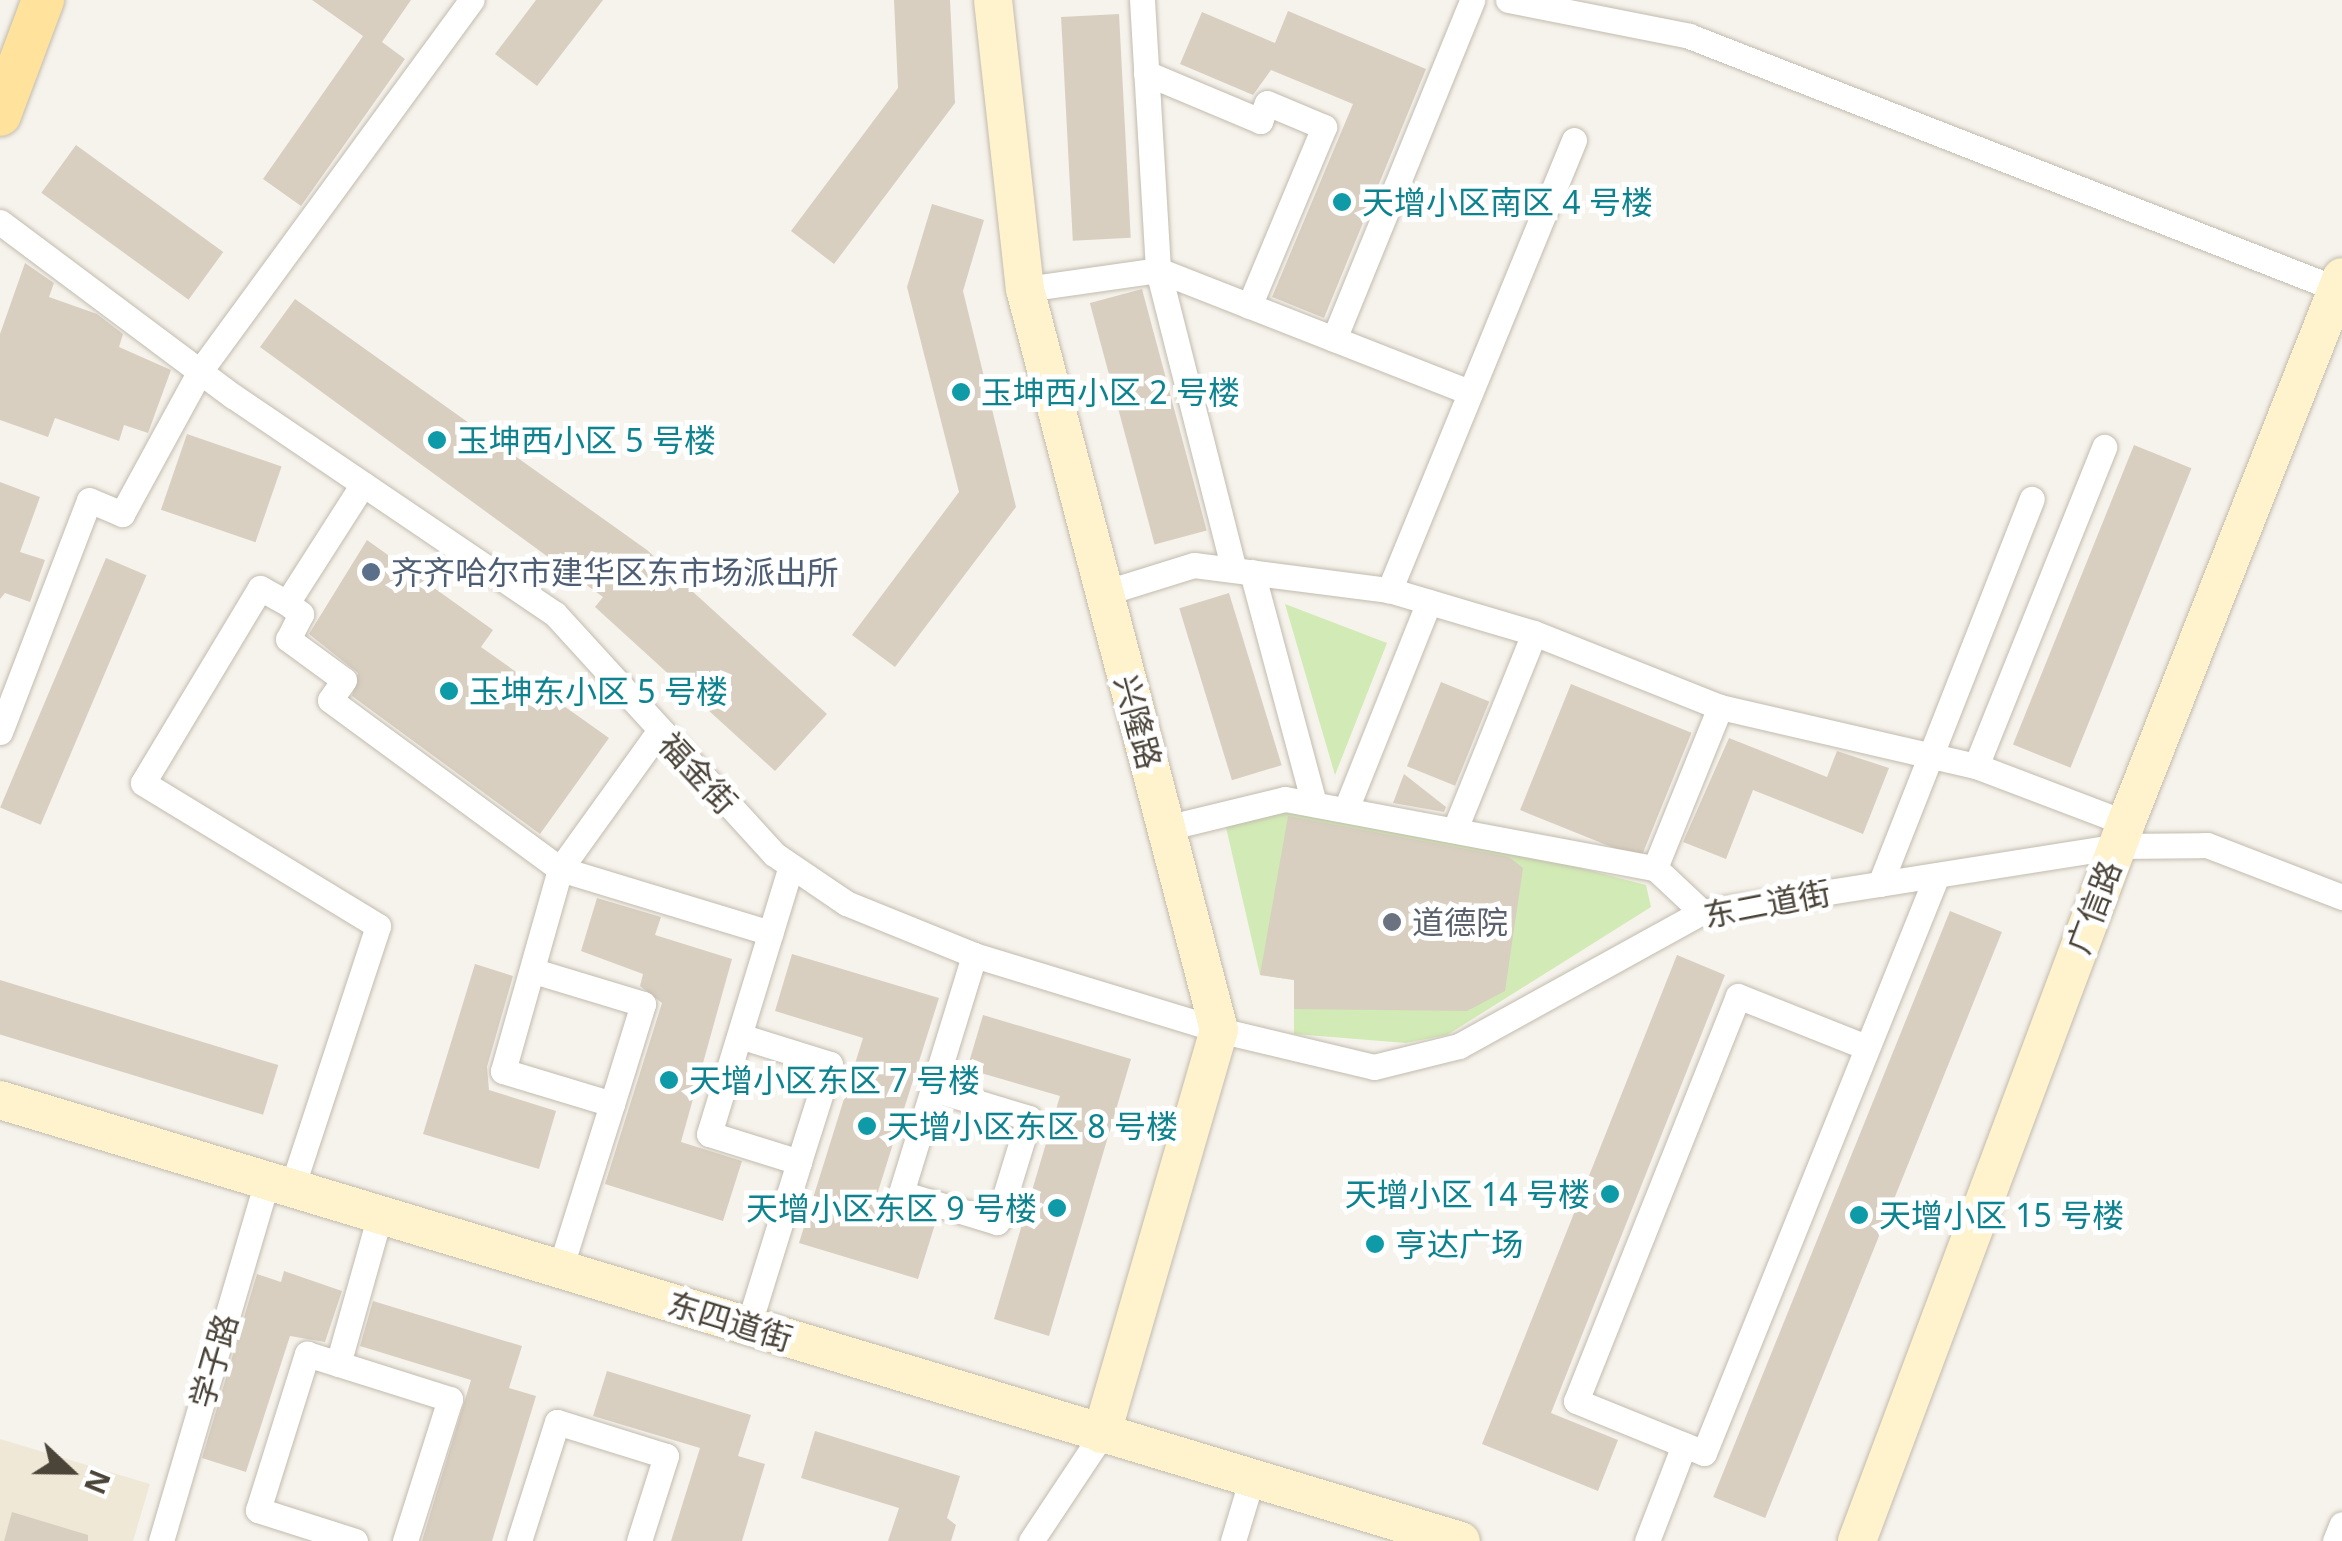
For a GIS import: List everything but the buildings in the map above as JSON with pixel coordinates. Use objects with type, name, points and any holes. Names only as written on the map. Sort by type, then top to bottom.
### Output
[{"type":"main road","points":[[0,116],[43,0]]},
{"type":"main road","name":"兴隆路","points":[[992,0],[1025,289],[1219,1030]]},
{"type":"main road","name":"广信路","points":[[1856,1541],[2121,834],[2340,283]]},
{"type":"main road","points":[[1102,1434],[1219,1030]]},
{"type":"main road","name":"东四道街","points":[[0,1100],[1461,1541]]},
{"type":"street","points":[[0,732],[89,500],[122,514],[200,371],[472,0]]},
{"type":"street","points":[[1142,0],[1158,270],[1314,804]]},
{"type":"street","points":[[1334,339],[1472,0]]},
{"type":"street","points":[[1508,0],[1631,12],[2340,283]]},
{"type":"street","points":[[1146,73],[1260,121],[1267,103],[1324,127],[1249,306]]},
{"type":"street","points":[[1388,590],[1574,140]]},
{"type":"street","name":"福金街","points":[[0,222],[200,371],[554,614],[659,731],[791,866],[846,903],[974,955],[1219,1030]]},
{"type":"street","points":[[1025,289],[1158,270],[1470,392]]},
{"type":"street","points":[[1976,766],[2104,447]]},
{"type":"street","points":[[363,484],[287,603],[301,614],[288,639],[344,680],[330,700],[560,869],[771,933]]},
{"type":"street","points":[[1880,884],[2032,499]]},
{"type":"street","points":[[1104,593],[1194,565],[1388,590],[1534,633],[1720,707],[1976,766],[2121,834]]},
{"type":"street","name":"学子路","points":[[161,1541],[279,1185],[378,926],[143,782],[260,588],[287,603]]},
{"type":"street","points":[[1346,810],[1429,602]]},
{"type":"street","points":[[1455,829],[1534,633]]},
{"type":"street","points":[[1656,868],[1720,707]]},
{"type":"street","points":[[612,1104],[502,1071],[534,972],[560,869],[659,731]]},
{"type":"street","points":[[1166,828],[1286,798],[1656,868],[1702,912]]},
{"type":"street","name":"东二道街","points":[[1219,1030],[1374,1067],[1442,1050],[1702,912],[1937,875],[2121,834],[2207,845],[2342,897]]},
{"type":"street","points":[[791,866],[709,1134],[799,1162]]},
{"type":"street","points":[[1866,1047],[1738,996],[1576,1401],[1704,1453],[1937,875]]},
{"type":"street","points":[[933,1089],[1029,1118],[997,1222],[902,1193],[933,1089],[974,955]]},
{"type":"street","points":[[534,972],[643,1004],[560,1270]]},
{"type":"street","points":[[740,1036],[830,1064],[748,1326]]},
{"type":"street","points":[[338,1364],[380,1215]]},
{"type":"street","points":[[355,1541],[258,1510],[307,1354],[450,1399],[406,1541]]},
{"type":"street","points":[[519,1541],[556,1422],[666,1456],[639,1541]]},
{"type":"street","points":[[1032,1541],[1102,1434]]},
{"type":"street","points":[[1647,1541],[1684,1445]]},
{"type":"street","points":[[1233,1541],[1252,1478]]},
{"type":"street","points":[[2335,1541],[2342,1524]]},
{"type":"shaded area","points":[[0,1439],[150,1484],[133,1541],[0,1541]]},
{"type":"green space","points":[[1285,604],[1387,643],[1335,775]]},
{"type":"green space","name":"道德院","points":[[1289,811],[1495,846],[1646,885],[1651,907],[1447,1035],[1406,1043],[1294,1034],[1294,980],[1260,975],[1225,823]]},
{"type":"place","name":"天增小区南区 4 号楼","points":[[1342,202]]},
{"type":"place","name":"玉坤西小区 2 号楼","points":[[961,392]]},
{"type":"place","name":"玉坤西小区 5 号楼","points":[[437,440]]},
{"type":"place","name":"齐齐哈尔市建华区东市场派出所","points":[[371,572]]},
{"type":"place","name":"玉坤东小区 5 号楼","points":[[449,691]]},
{"type":"place","name":"道德院","points":[[1392,922]]},
{"type":"place","name":"天增小区东区 7 号楼","points":[[669,1080]]},
{"type":"place","name":"天增小区东区 8 号楼","points":[[867,1126]]},
{"type":"place","name":"天增小区 14 号楼","points":[[1610,1194]]},
{"type":"place","name":"天增小区东区 9 号楼","points":[[1057,1208]]},
{"type":"place","name":"天增小区 15 号楼","points":[[1859,1215]]},
{"type":"place","name":"亨达广场","points":[[1375,1244]]}]
